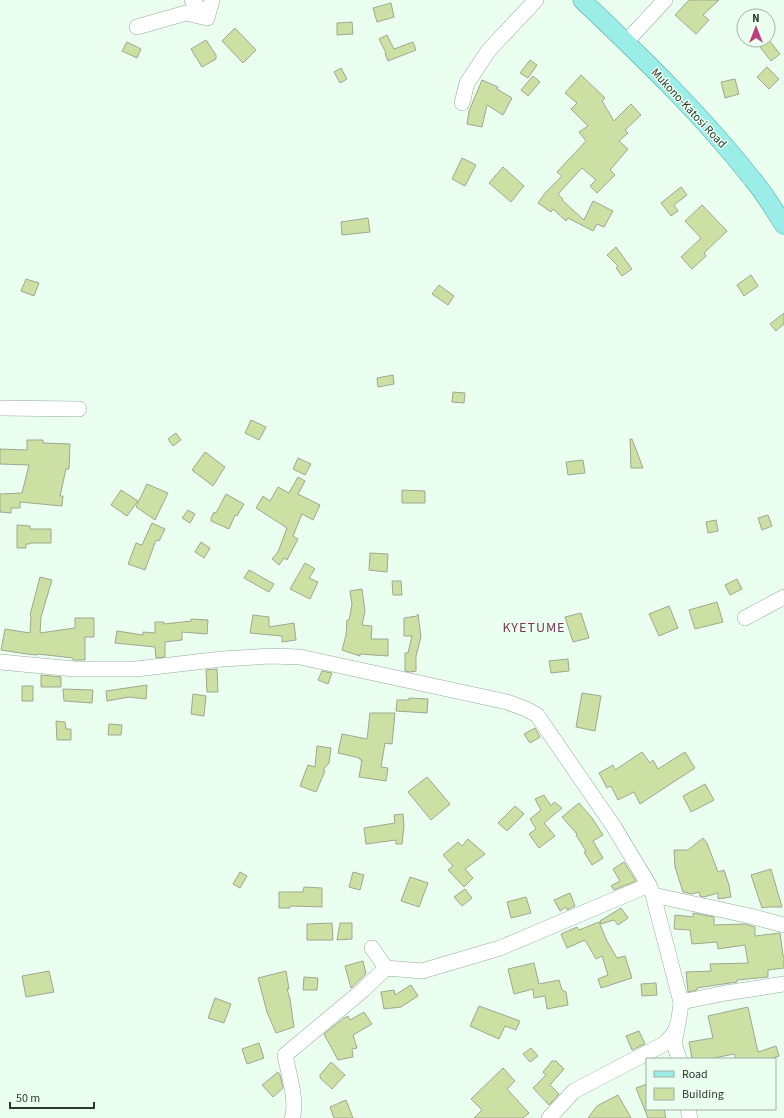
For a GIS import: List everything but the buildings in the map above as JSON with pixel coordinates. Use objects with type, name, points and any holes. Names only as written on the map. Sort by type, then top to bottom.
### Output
[{"type":"main road","name":"Mukono-Katosi Road","points":[[582,0],[626,42],[718,137],[754,181],[784,225]]},
{"type":"street","points":[[192,0],[207,18]]},
{"type":"street","points":[[207,18],[212,0]]},
{"type":"street","points":[[462,103],[467,83],[489,50],[536,0]]},
{"type":"street","points":[[626,42],[666,0]]},
{"type":"street","points":[[137,27],[186,13],[207,18]]},
{"type":"street","points":[[0,408],[79,409]]},
{"type":"street","points":[[745,618],[784,598]]},
{"type":"street","points":[[0,662],[76,669],[136,669],[222,659],[271,656],[300,657],[516,705],[526,709],[536,715],[614,827],[651,890],[681,1002],[674,1044],[679,1058]]},
{"type":"street","points":[[292,1118],[294,1112],[292,1090],[285,1055],[363,990],[386,968],[422,971],[500,948],[651,890],[784,925]]},
{"type":"street","points":[[372,948],[386,968]]},
{"type":"street","points":[[681,1002],[784,984]]},
{"type":"street","points":[[549,1118],[574,1090],[664,1044],[673,1036],[678,1025]]},
{"type":"district","name":"KYETUME","points":[[534,627]]}]
